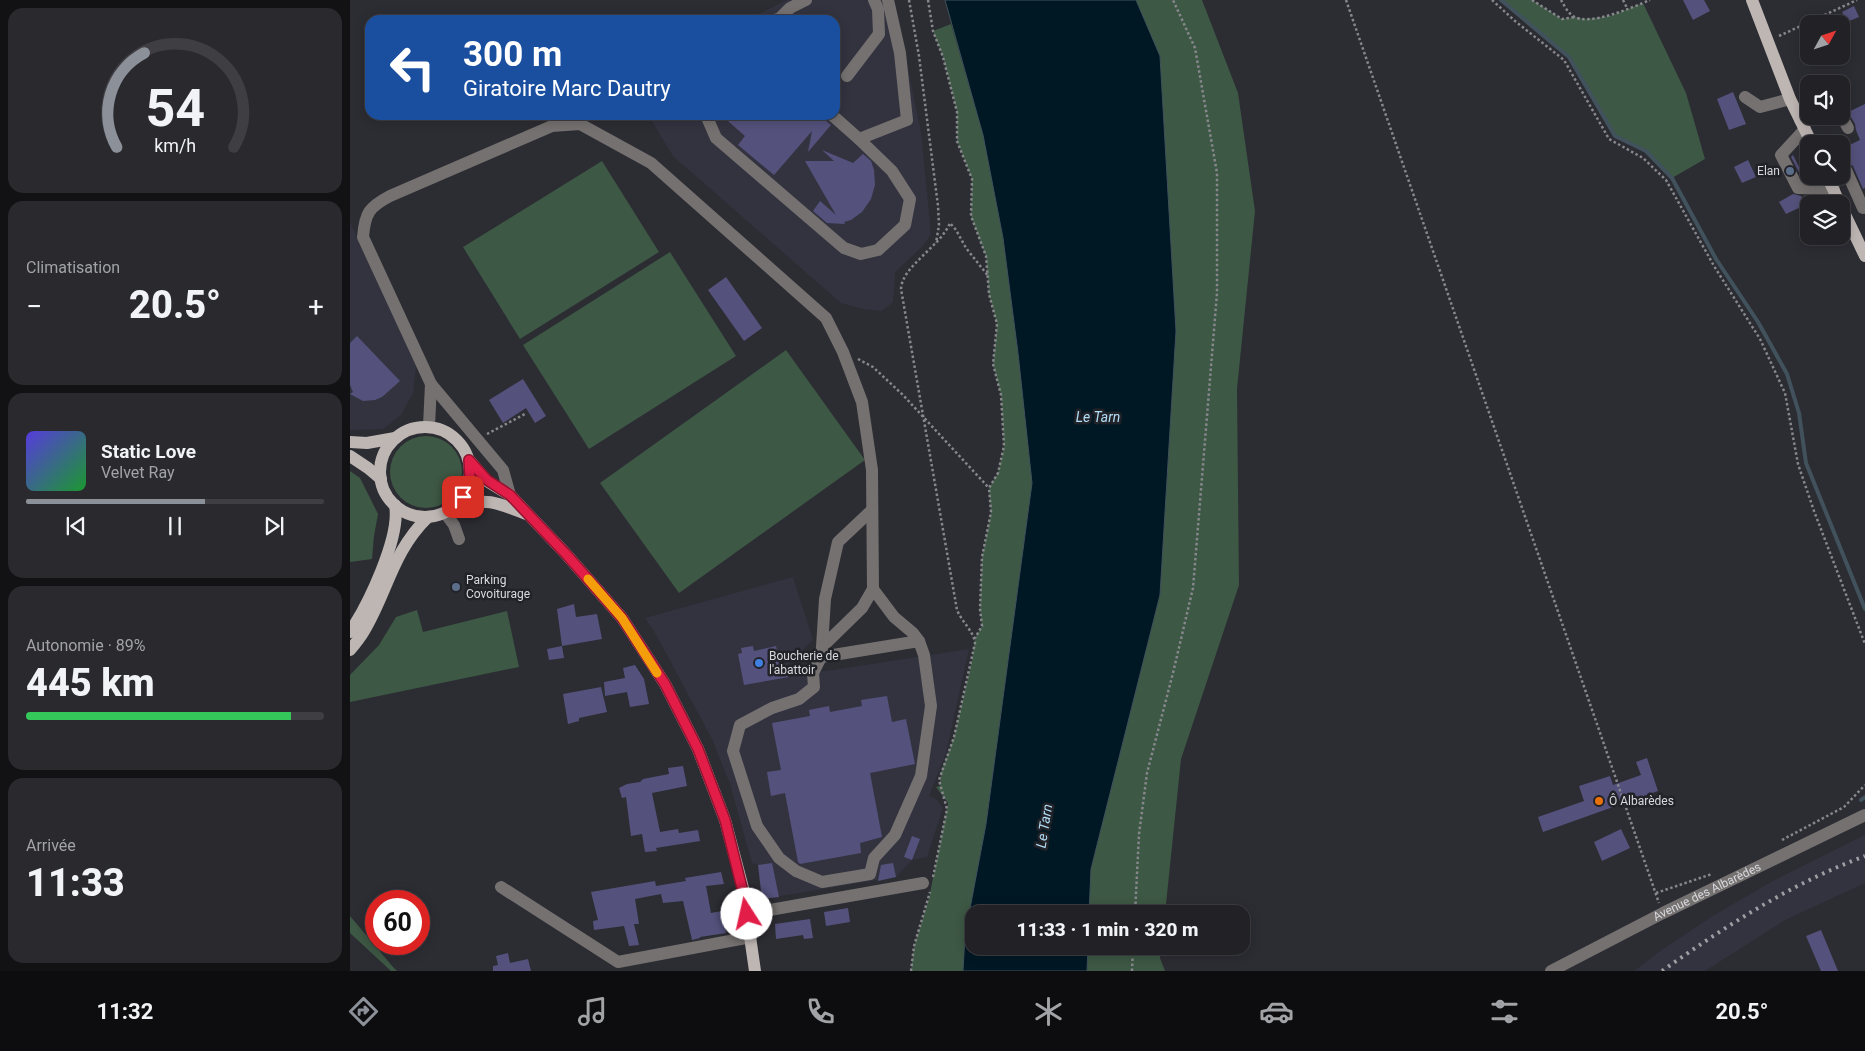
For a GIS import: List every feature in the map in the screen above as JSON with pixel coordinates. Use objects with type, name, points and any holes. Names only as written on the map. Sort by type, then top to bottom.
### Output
[{"type":"main road","points":[[1752,0],[1790,99],[1800,114]]},
{"type":"main road","points":[[1832,185],[1836,195]]},
{"type":"main road","points":[[1850,225],[1865,256]]},
{"type":"main road","points":[[429,426],[443,430],[464,447],[469,460],[470,479],[468,488],[457,504],[445,512],[428,517],[404,512],[395,505],[388,497],[381,479],[380,468],[382,456],[395,438],[405,431],[429,426]]},
{"type":"main road","points":[[350,442],[366,443],[395,438]]},
{"type":"main road","points":[[350,456],[381,479]]},
{"type":"main road","points":[[469,460],[487,480],[510,495],[544,528],[622,618],[665,684],[698,749],[725,820],[742,888],[755,971]]},
{"type":"main road","points":[[457,504],[495,501],[530,516]]},
{"type":"main road","points":[[350,632],[382,571],[396,524],[395,505]]},
{"type":"main road","points":[[350,650],[364,632],[407,540],[428,517]]},
{"type":"street","points":[[783,15],[790,8],[806,0]]},
{"type":"street","points":[[847,76],[879,34],[878,9],[874,0]]},
{"type":"street","points":[[858,139],[907,120],[900,53],[888,0]]},
{"type":"street","points":[[879,34],[900,53]]},
{"type":"street","points":[[1746,96],[1760,107],[1790,99]]},
{"type":"street","points":[[510,495],[503,470],[431,384],[362,237],[364,220],[375,203],[552,126],[583,120],[651,163],[826,318],[843,352],[862,402],[872,470],[873,589],[862,608],[821,652]]},
{"type":"street","points":[[708,120],[716,138],[844,248],[861,254],[878,250],[905,225],[910,199],[892,171],[837,120]]},
{"type":"street","points":[[1803,125],[1781,155],[1798,188],[1834,190]]},
{"type":"street","points":[[1850,178],[1864,207],[1850,225]]},
{"type":"street","points":[[379,298],[396,311]]},
{"type":"street","points":[[429,426],[431,384]]},
{"type":"street","points":[[872,510],[838,542],[826,599],[821,652],[813,673],[814,687],[799,699],[772,708],[740,725],[733,751],[757,826],[779,858],[796,871],[822,882],[870,874],[874,858],[895,835],[921,776],[931,706],[924,656],[920,641],[894,617],[873,589]]},
{"type":"street","points":[[445,512],[454,525],[459,539]]},
{"type":"street","points":[[821,652],[920,641]]},
{"type":"street","name":"Avenue des Albarèdes","points":[[1551,971],[1663,913],[1865,815]]},
{"type":"street","points":[[747,914],[929,884]]},
{"type":"street","points":[[501,887],[618,962],[751,937]]},
{"type":"path","points":[[909,0],[919,56],[938,206],[939,225],[936,244]]},
{"type":"path","points":[[911,971],[914,946],[947,809],[939,780],[954,737],[972,660],[974,638],[982,626],[980,609],[982,557],[990,512],[989,488],[998,473],[1004,446],[1001,395],[993,364],[996,324],[988,294],[989,277],[986,256],[971,216],[972,179],[956,141],[957,112],[943,57],[933,31],[928,0]]},
{"type":"path","points":[[1135,905],[1139,834],[1147,773],[1193,588],[1217,294],[1217,173],[1195,48],[1173,0]]},
{"type":"path","points":[[1346,0],[1663,913]]},
{"type":"path","points":[[1492,0],[1515,22],[1564,60],[1609,139],[1644,158],[1666,180],[1714,266],[1760,340],[1785,393],[1798,464],[1865,644]]},
{"type":"path","points":[[1532,0],[1562,19],[1610,16],[1650,0]]},
{"type":"path","points":[[1561,0],[1574,17]]},
{"type":"path","points":[[1623,0],[1627,8]]},
{"type":"path","points":[[1767,42],[1857,0]]},
{"type":"path","points":[[974,638],[963,624],[957,610],[902,282],[910,269],[946,232],[950,223],[966,248],[989,277]]},
{"type":"path","points":[[843,352],[873,367],[925,417],[989,488]]},
{"type":"path","points":[[474,434],[486,435],[525,414]]},
{"type":"path","points":[[1775,844],[1844,807],[1865,784]]},
{"type":"path","points":[[1656,893],[1715,873]]},
{"type":"path","points":[[1132,971],[1133,955]]},
{"type":"shaded area","points":[[787,0],[894,0],[921,132],[931,234],[922,247],[895,272],[893,302],[882,311],[863,309],[841,303],[673,156],[651,120],[840,120],[840,15],[757,15]]},
{"type":"shaded area","points":[[350,222],[416,366],[413,393],[401,415],[383,429],[350,430]]},
{"type":"shaded area","points":[[793,577],[813,640],[781,671],[787,677],[969,649],[946,753],[929,796],[936,799],[943,808],[927,857],[912,860],[896,877],[762,899],[758,865],[752,863],[730,784],[712,739],[654,631],[645,618]]},
{"type":"shaded area","points":[[1865,835],[1865,883],[1785,920],[1705,971],[1634,971],[1711,917],[1771,882]]},
{"type":"green space","points":[[1136,0],[1202,0],[1238,93],[1255,211],[1237,389],[1239,585],[1181,759],[1166,905],[1089,905],[1091,869],[1160,595],[1176,331],[1160,56]]},
{"type":"green space","points":[[1501,0],[1532,0],[1562,19],[1610,16],[1643,3],[1686,93],[1705,159],[1672,178],[1646,151],[1615,136],[1569,57]]},
{"type":"green space","points":[[951,24],[983,135],[1003,238],[1032,483],[986,824],[971,905],[965,905],[963,971],[911,971],[914,946],[929,898],[948,803],[936,787],[940,786],[941,772],[954,737],[972,660],[975,638],[982,626],[980,609],[982,557],[991,512],[989,488],[998,473],[1004,446],[1001,395],[993,364],[997,324],[989,294],[986,257],[971,216],[972,179],[957,141],[957,112],[943,57],[933,31]]},
{"type":"green space","points":[[602,161],[659,252],[520,339],[463,247]]},
{"type":"green space","points":[[670,252],[736,356],[589,449],[523,345]]},
{"type":"green space","points":[[786,350],[865,460],[679,593],[600,483]]},
{"type":"green space","points":[[426,436],[446,442],[456,452],[462,472],[456,492],[446,502],[426,508],[406,502],[396,492],[390,472],[396,452],[406,442]]},
{"type":"green space","points":[[350,471],[360,478],[378,514],[372,559],[350,562]]},
{"type":"green space","points":[[417,610],[423,632],[507,611],[519,667],[350,702],[350,675],[379,645],[396,617]]},
{"type":"green space","points":[[350,916],[365,934],[365,947],[350,933]]},
{"type":"green space","points":[[374,955],[383,955],[397,971],[391,971]]},
{"type":"green space","points":[[1088,955],[1160,955],[1165,971],[1087,971]]},
{"type":"water","name":"Le Tarn","points":[[945,0],[1136,0],[1160,56],[1176,331],[1160,595],[1091,869],[1089,905],[971,905],[986,824],[1032,483],[1003,238],[983,135]]},
{"type":"water","points":[[965,935],[965,955],[1088,955],[1087,971],[963,971]]},
{"type":"building","points":[[1683,0],[1704,0],[1710,11],[1693,20]]},
{"type":"building","points":[[1854,6],[1859,17],[1850,21],[1850,15],[1844,15],[1842,12]]},
{"type":"building","points":[[1733,92],[1746,124],[1729,130],[1717,99]]},
{"type":"building","points":[[1865,104],[1865,188],[1863,189],[1853,166],[1850,164],[1850,145],[1860,140],[1850,111]]},
{"type":"building","points":[[727,120],[826,120],[831,125],[808,152],[812,131],[774,175],[738,145],[745,136]]},
{"type":"building","points":[[822,150],[853,163],[863,154],[871,161],[874,170],[875,185],[871,199],[862,212],[851,220],[844,222],[845,224],[827,223],[813,211],[820,201],[836,215],[805,161],[834,161]]},
{"type":"building","points":[[1793,155],[1800,169],[1800,174],[1791,157]]},
{"type":"building","points":[[1748,160],[1756,177],[1742,183],[1734,167]]},
{"type":"building","points":[[1793,194],[1800,196],[1800,207],[1786,214],[1779,202]]},
{"type":"building","points":[[726,277],[762,328],[744,341],[708,290]]},
{"type":"building","points":[[357,336],[400,381],[382,397],[375,400],[363,401],[350,394],[353,392],[350,385],[350,343]]},
{"type":"building","points":[[523,379],[546,416],[535,423],[526,408],[503,423],[489,400]]},
{"type":"building","points":[[574,604],[576,617],[597,614],[602,639],[562,646],[557,609]]},
{"type":"building","points":[[562,646],[564,658],[549,660],[547,649]]},
{"type":"building","name":"Boucherie de l'abattoir","points":[[753,646],[754,651],[776,646],[781,671],[789,677],[744,685],[738,654],[742,653],[741,648]]},
{"type":"building","points":[[635,665],[644,679],[649,704],[630,707],[627,692],[605,696],[604,682],[625,678],[623,668]]},
{"type":"building","points":[[601,687],[607,712],[579,718],[579,721],[568,724],[563,694]]},
{"type":"building","points":[[887,696],[892,722],[906,719],[915,764],[870,773],[882,837],[860,843],[861,853],[800,864],[798,862],[785,793],[771,796],[767,772],[781,770],[772,723],[810,716],[809,710],[829,706],[830,712],[862,706],[861,700]]},
{"type":"building","points":[[1647,758],[1658,791],[1543,832],[1538,817],[1584,801],[1579,786],[1610,776],[1613,785],[1641,775],[1636,762]]},
{"type":"building","points":[[683,766],[687,786],[652,793],[660,832],[678,829],[679,833],[698,830],[700,841],[656,848],[657,851],[645,852],[642,834],[631,836],[626,797],[622,798],[619,788],[627,784],[640,782],[643,779],[669,774],[668,768]]},
{"type":"building","points":[[1621,829],[1630,848],[1602,861],[1594,842]]},
{"type":"building","points":[[912,836],[920,839],[912,860],[904,857]]},
{"type":"building","points":[[772,863],[779,897],[762,899],[758,865]]},
{"type":"building","points":[[893,863],[896,877],[878,881],[881,865]]},
{"type":"building","points":[[721,872],[724,884],[706,886],[711,913],[722,911],[726,933],[692,940],[683,901],[663,903],[661,894],[635,899],[639,924],[634,924],[639,945],[629,946],[624,926],[594,930],[593,921],[598,920],[591,892],[655,881],[656,886],[686,881],[685,878]]},
{"type":"building","points":[[848,908],[850,922],[826,926],[824,912]]},
{"type":"building","points":[[810,919],[813,938],[804,939],[803,935],[776,939],[775,924]]},
{"type":"building","points":[[1821,930],[1838,971],[1821,971],[1806,936]]},
{"type":"building","points":[[508,953],[510,963],[528,959],[531,971],[493,971],[493,966],[498,965],[496,956]]},
{"type":"waterway","points":[[1501,0],[1569,57],[1615,136],[1646,151],[1672,178],[1716,259],[1758,322],[1787,374],[1799,413],[1806,463],[1865,609]]},
{"type":"waterway","points":[[1861,800],[1865,797]]},
{"type":"railway","points":[[1662,971],[1735,922],[1786,892],[1865,856]]},
{"type":"slow traffic","points":[[588,579],[622,618],[657,673]]},
{"type":"place","name":"Elan","points":[[1790,171]]},
{"type":"place","name":"Parking Covoiturage","points":[[456,587]]},
{"type":"place","name":"Boucherie de l'abattoir","points":[[759,663]]},
{"type":"place","name":"Ô Albarèdes","points":[[1599,801]]},
{"type":"route","points":[[463,497],[470,479],[471,469],[469,460],[487,480],[510,495],[544,528],[622,618],[665,684],[698,749],[725,820],[747,914]]}]
